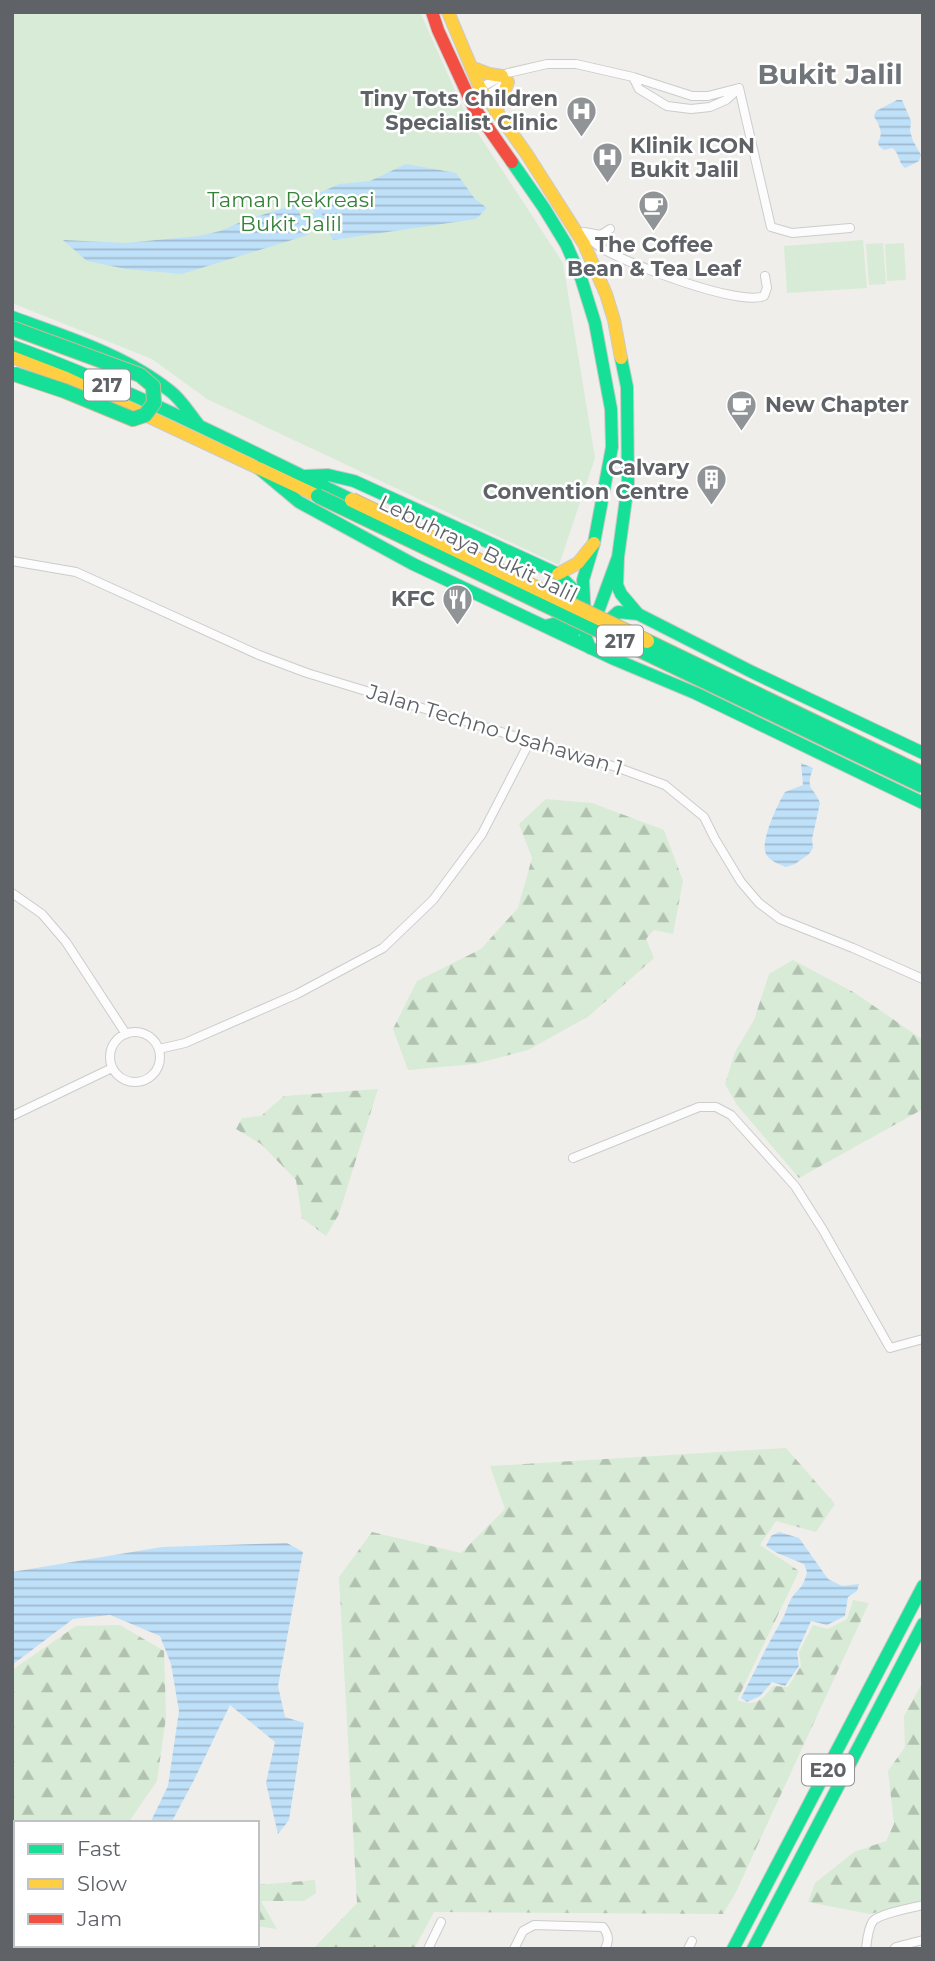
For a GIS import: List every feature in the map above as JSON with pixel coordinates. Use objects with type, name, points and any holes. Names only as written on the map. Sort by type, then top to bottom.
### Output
[{"type":"main road","points":[[432,12],[461,82],[481,118],[566,244],[581,278],[595,323],[611,410],[612,433],[609,469],[594,543],[583,580],[586,638],[590,648]]},
{"type":"main road","points":[[448,12],[481,94],[481,118]]},
{"type":"main road","points":[[471,67],[505,79],[496,111]]},
{"type":"main road","points":[[461,82],[481,94],[496,111],[578,228],[614,320],[627,387],[628,484],[617,585],[638,614]]},
{"type":"main road","points":[[12,317],[79,342],[140,370],[172,392],[201,428]]},
{"type":"main road","points":[[12,328],[140,375],[153,386],[155,401],[148,414],[133,419],[13,373]]},
{"type":"main road","name":"Lebuhraya Bukit Jalil","points":[[12,346],[70,367],[201,428],[923,774]]},
{"type":"main road","name":"Lebuhraya Bukit Jalil","points":[[12,357],[64,377],[257,467],[923,786]]},
{"type":"main road","points":[[257,467],[310,509],[412,564],[614,659],[695,693],[923,803]]},
{"type":"main road","points":[[300,476],[328,475],[354,481],[558,574],[578,594],[581,609],[570,620],[545,626]]},
{"type":"main road","points":[[558,574],[578,563],[594,543]]},
{"type":"main road","points":[[560,633],[573,632],[598,609],[618,557]]},
{"type":"main road","points":[[583,580],[597,592],[608,587]]},
{"type":"main road","points":[[614,659],[605,639],[607,622],[618,611],[638,614],[752,672],[923,753]]},
{"type":"main road","name":"E20","points":[[733,1949],[922,1588]]},
{"type":"main road","name":"E20","points":[[753,1949],[923,1624]]},
{"type":"street","points":[[481,94],[519,71],[547,64],[576,64],[633,77],[692,96],[709,96],[739,88]]},
{"type":"street","points":[[633,77],[639,89],[667,106],[691,109],[710,107],[726,100],[739,88]]},
{"type":"street","points":[[739,88],[771,227],[792,233],[850,228]]},
{"type":"street","points":[[578,228],[601,235],[610,229]]},
{"type":"street","points":[[578,228],[601,248],[666,278],[739,296],[759,298],[764,296],[766,289],[765,276]]},
{"type":"street","points":[[594,267],[599,260],[606,257],[618,257]]},
{"type":"street","name":"Jalan Techno Usahawan 1","points":[[12,561],[76,572],[307,674],[632,772],[665,785],[704,817],[741,882],[759,903],[780,919],[923,979]]},
{"type":"street","points":[[159,1049],[186,1043],[297,994],[383,948],[433,900],[482,834],[530,741]]},
{"type":"street","points":[[12,893],[42,914],[66,942],[126,1034]]},
{"type":"street","points":[[142,1033],[155,1042],[159,1049],[159,1066],[148,1079],[141,1082],[124,1079],[112,1068],[110,1060],[114,1044],[126,1034],[142,1033]]},
{"type":"street","points":[[12,1116],[112,1068]]},
{"type":"street","points":[[573,1158],[699,1107],[716,1107],[724,1111],[731,1115],[795,1186],[890,1348],[923,1339]]},
{"type":"street","points":[[866,1949],[873,1921],[923,1905]]},
{"type":"street","points":[[428,1949],[441,1922]]},
{"type":"street","points":[[514,1949],[523,1931],[534,1925],[603,1927],[608,1934],[605,1949]]},
{"type":"street","points":[[894,1949],[923,1940]]},
{"type":"green space","name":"Taman Rekreasi Bukit Jalil","points":[[12,12],[420,12],[466,115],[563,263],[595,458],[559,565],[207,399],[152,359],[12,303]]},
{"type":"green space","points":[[863,240],[867,288],[787,293],[784,246]]},
{"type":"green space","points":[[883,243],[886,284],[869,285],[866,244]]},
{"type":"green space","points":[[904,243],[906,280],[887,281],[885,244]]},
{"type":"green space","points":[[546,799],[592,803],[664,830],[683,881],[673,934],[654,930],[646,939],[654,958],[589,1016],[528,1050],[475,1064],[408,1070],[393,1029],[417,981],[481,949],[518,908],[532,858],[519,824]]},
{"type":"green space","points":[[793,960],[855,993],[923,1040],[923,1109],[799,1178],[737,1105],[725,1084],[735,1052],[754,1020],[769,974]]},
{"type":"green space","points":[[378,1089],[339,1214],[326,1236],[302,1218],[296,1180],[261,1144],[236,1129],[242,1118],[261,1116],[284,1096]]},
{"type":"green space","points":[[786,1448],[835,1504],[816,1532],[776,1521],[760,1545],[799,1571],[737,1700],[754,1703],[773,1686],[788,1687],[801,1666],[799,1652],[813,1625],[828,1629],[847,1619],[853,1600],[869,1603],[735,1894],[723,1914],[434,1912],[414,1949],[313,1949],[357,1903],[339,1577],[372,1532],[461,1553],[505,1509],[490,1466]]},
{"type":"green space","points":[[120,1625],[164,1651],[166,1717],[157,1781],[129,1821],[14,1821],[12,1886],[12,1670],[76,1626]]},
{"type":"green space","points":[[923,1682],[923,1900],[870,1914],[808,1902],[815,1883],[854,1852],[886,1841],[894,1824],[888,1771],[905,1747],[904,1716]]},
{"type":"green space","points":[[315,1880],[316,1893],[304,1901],[261,1901],[277,1929],[259,1926],[259,1885]]},
{"type":"water","points":[[902,100],[911,121],[913,141],[921,155],[919,161],[905,168],[892,148],[884,150],[879,146],[881,132],[874,116],[876,111]]},
{"type":"water","points":[[406,164],[456,173],[475,199],[487,208],[476,219],[333,240],[304,200],[339,184],[370,181]]},
{"type":"water","points":[[296,204],[308,235],[182,274],[126,269],[87,261],[63,240],[125,243],[199,236]]},
{"type":"water","points":[[801,763],[813,768],[810,784],[820,803],[812,839],[813,848],[795,864],[786,867],[768,857],[765,851],[766,838],[785,792],[803,785]]},
{"type":"water","points":[[779,1532],[799,1538],[828,1579],[842,1586],[859,1584],[857,1591],[848,1597],[845,1616],[827,1625],[811,1621],[797,1652],[799,1666],[785,1686],[772,1682],[760,1696],[747,1702],[741,1698],[807,1572],[804,1564],[766,1546],[771,1536]]},
{"type":"water","points":[[287,1543],[303,1552],[278,1686],[285,1717],[304,1723],[289,1820],[278,1834],[266,1783],[275,1742],[230,1705],[172,1821],[151,1821],[168,1786],[179,1711],[171,1664],[160,1636],[110,1615],[73,1619],[12,1665],[12,1572],[162,1547]]},
{"type":"waterway","points":[[303,222],[318,216]]},
{"type":"traffic: fast","points":[[512,162],[566,244],[581,278],[595,323],[611,409],[612,447],[594,543],[583,580],[586,638],[590,648]]},
{"type":"traffic: fast","points":[[12,317],[73,339],[134,367],[174,394],[198,424]]},
{"type":"traffic: fast","points":[[12,328],[140,375],[153,386],[154,403],[145,415],[133,419],[65,391],[14,374]]},
{"type":"traffic: fast","points":[[12,346],[141,399],[352,500]]},
{"type":"traffic: fast","points":[[560,633],[573,632],[599,609],[618,557],[628,484],[627,387],[621,358]]},
{"type":"traffic: fast","points":[[257,467],[299,502],[413,564],[614,659],[695,693],[923,803]]},
{"type":"traffic: fast","points":[[305,476],[328,475],[354,481],[558,574],[578,594],[581,609],[570,620],[545,626]]},
{"type":"traffic: fast","points":[[318,496],[923,786]]},
{"type":"traffic: fast","points":[[618,557],[617,585],[638,614],[752,672],[923,753]]},
{"type":"traffic: fast","points":[[614,659],[605,639],[607,622],[618,612],[638,614]]},
{"type":"traffic: fast","points":[[647,641],[923,774]]},
{"type":"traffic: fast","points":[[733,1949],[923,1586]]},
{"type":"traffic: fast","points":[[753,1949],[923,1624]]},
{"type":"traffic: slow","points":[[448,12],[480,88],[526,153],[584,244],[606,294],[621,358]]},
{"type":"traffic: slow","points":[[471,67],[502,76]]},
{"type":"traffic: slow","points":[[496,112],[508,82]]},
{"type":"traffic: slow","points":[[12,357],[64,377],[318,496]]},
{"type":"traffic: slow","points":[[352,500],[647,641]]},
{"type":"traffic: slow","points":[[558,574],[578,563],[594,543]]},
{"type":"traffic: jam","points":[[432,12],[473,106],[512,162]]},
{"type":"place","name":"Tiny Tots Children Specialist Clinic","points":[[581,138]]},
{"type":"place","name":"Klinik ICON Bukit Jalil","points":[[607,185]]},
{"type":"place","name":"The Coffee Bean & Tea Leaf","points":[[654,232]]},
{"type":"place","name":"New Chapter","points":[[742,432]]},
{"type":"place","name":"Calvary Convention Centre","points":[[712,507]]},
{"type":"place","name":"KFC","points":[[458,626]]},
{"type":"district","name":"Bukit Jalil","points":[[830,74]]}]
